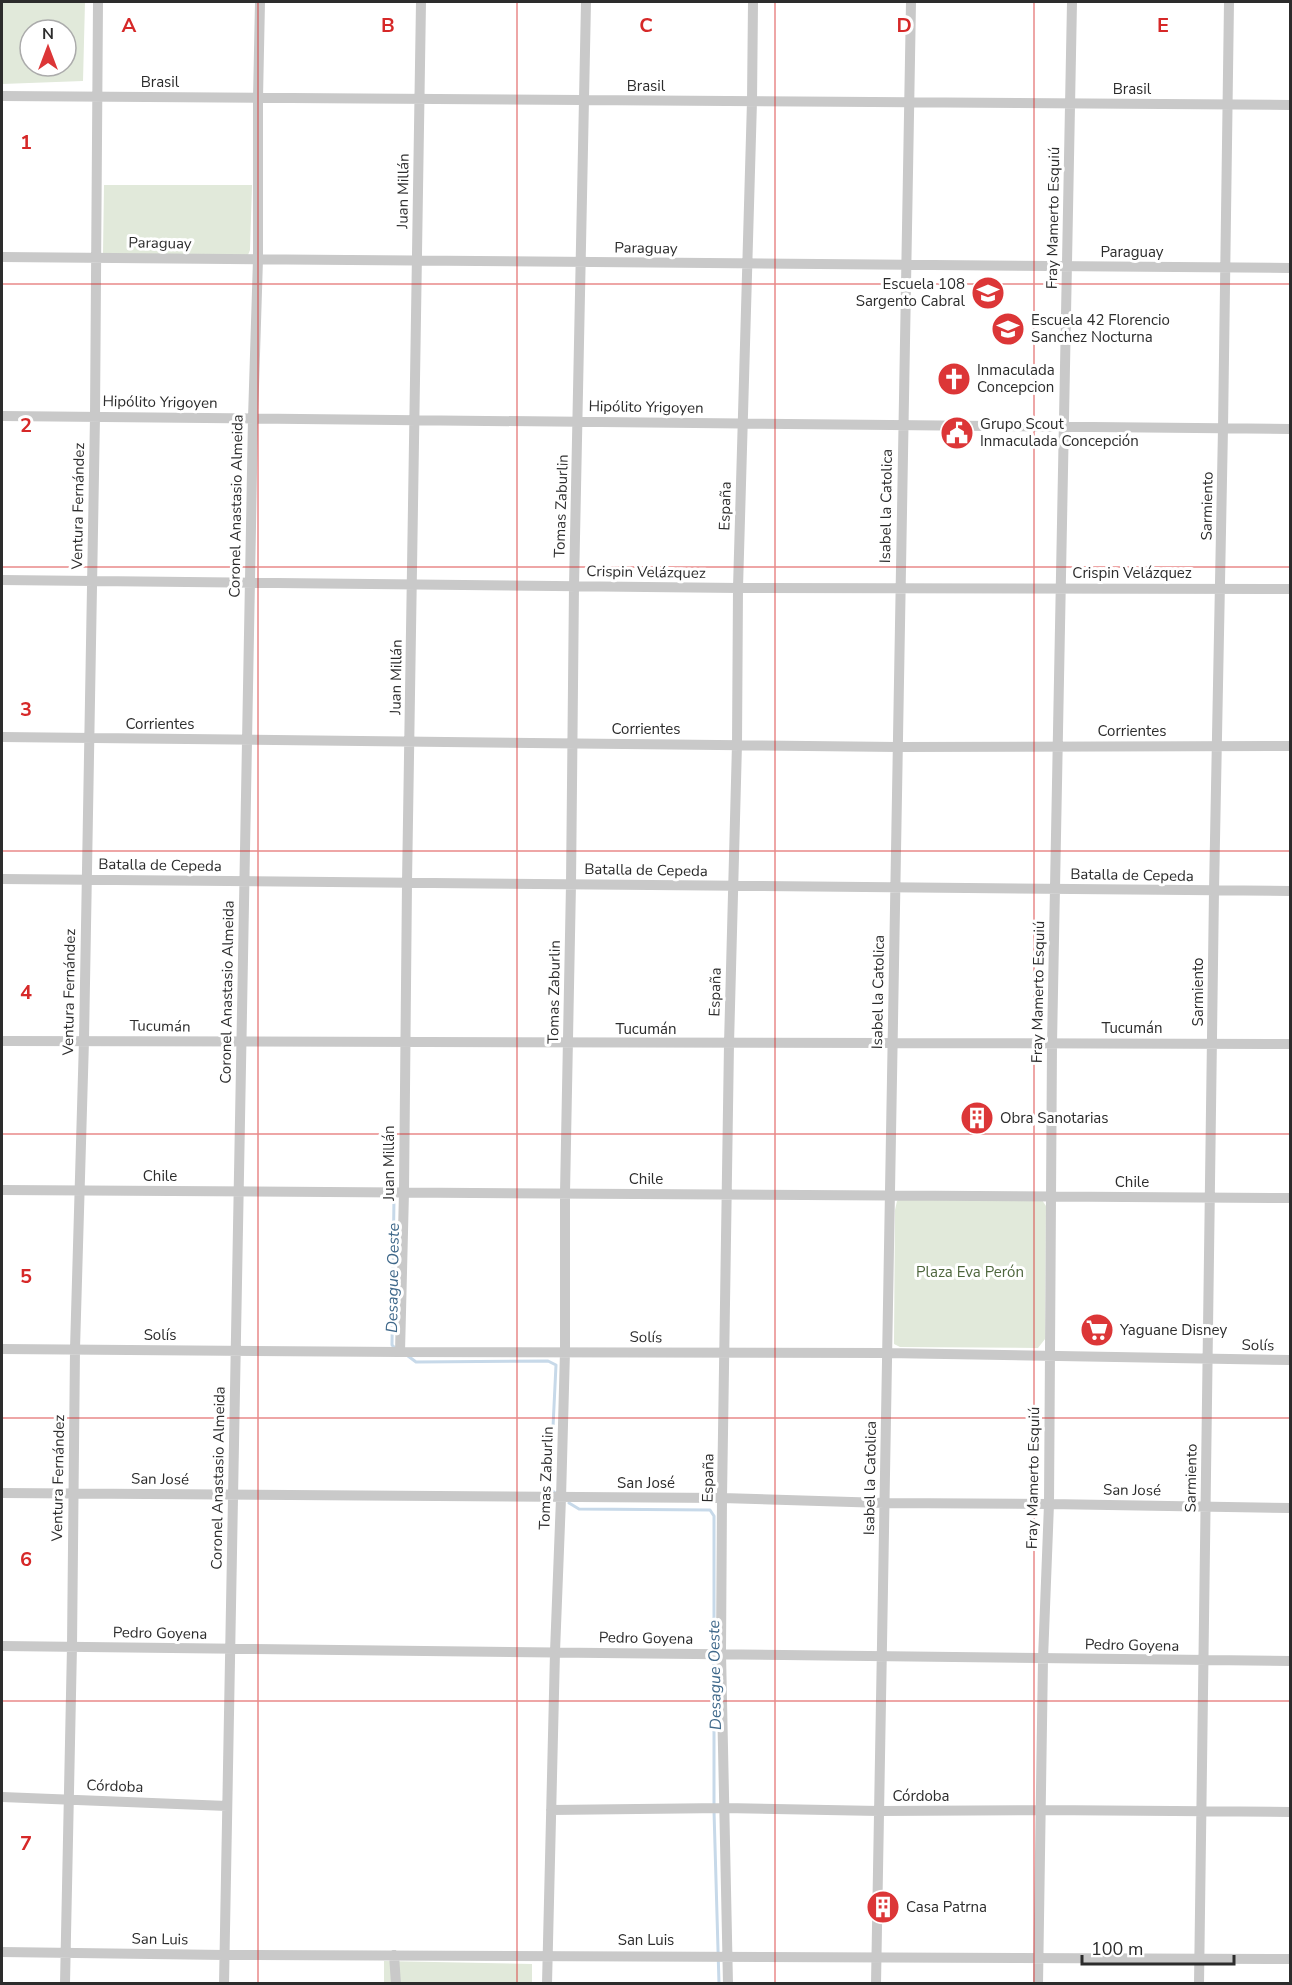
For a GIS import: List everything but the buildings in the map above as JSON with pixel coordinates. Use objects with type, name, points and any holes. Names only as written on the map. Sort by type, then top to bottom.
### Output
[{"type":"street","name":"Ventura Fernández","points":[[65,1983],[70,1800],[75,1349],[84,1040],[95,417],[98,2]]},
{"type":"street","name":"Coronel Anastasio Almeida","points":[[224,1983],[253,418],[258,259],[260,2]]},
{"type":"street","name":"Juan Millán","points":[[399,1352],[404,1192],[420,2]]},
{"type":"street","name":"Tomas Zaburlin","points":[[547,1983],[565,1351],[565,1193],[574,586],[586,2]]},
{"type":"street","name":"España","points":[[728,1983],[721,1653],[722,1498],[738,588],[753,2]]},
{"type":"street","name":"Isabel la Catolica","points":[[876,1983],[911,2]]},
{"type":"street","name":"Fray Mamerto Esquiú","points":[[1038,1983],[1043,1659],[1049,1504],[1054,889],[1072,2]]},
{"type":"street","name":"Sarmiento","points":[[1199,1983],[1229,2]]},
{"type":"street","name":"Brasil","points":[[2,96],[1290,105]]},
{"type":"street","name":"Paraguay","points":[[2,257],[1290,268]]},
{"type":"street","name":"Hipólito Yrigoyen","points":[[2,416],[1290,429]]},
{"type":"street","name":"Crispin Velázquez","points":[[2,580],[738,588],[1290,589]]},
{"type":"street","name":"Corrientes","points":[[2,737],[897,747],[1290,746]]},
{"type":"street","name":"Batalla de Cepeda","points":[[2,879],[1290,891]]},
{"type":"street","name":"Tucumán","points":[[2,1041],[729,1044],[1213,1042],[1290,1044]]},
{"type":"street","name":"Chile","points":[[2,1190],[1290,1198]]},
{"type":"street","name":"Solís","points":[[2,1349],[887,1353],[1290,1360]]},
{"type":"street","name":"San José","points":[[2,1493],[722,1498],[884,1503],[1290,1508]]},
{"type":"street","name":"Pedro Goyena","points":[[2,1646],[1290,1661]]},
{"type":"street","name":"Córdoba","points":[[2,1797],[227,1806]]},
{"type":"street","name":"Córdoba","points":[[552,1810],[724,1808],[879,1811],[1290,1812]]},
{"type":"street","name":"San Luis","points":[[2,1952],[1290,1959]]},
{"type":"street","points":[[394,1955],[396,1983]]},
{"type":"green space","points":[[2,2],[85,2],[83,81],[2,84]]},
{"type":"green space","points":[[104,185],[252,185],[248,255],[104,254]]},
{"type":"green space","name":"Plaza Eva Perón","points":[[900,1198],[1042,1200],[1046,1206],[1045,1339],[1038,1348],[900,1347],[894,1344],[895,1210]]},
{"type":"green space","points":[[384,1961],[532,1964],[532,1983],[384,1984]]},
{"type":"waterway","name":"Desague Oeste","points":[[394,1198],[392,1345],[395,1348]]},
{"type":"waterway","name":"Desague Oeste","points":[[408,1356],[416,1362],[548,1361],[556,1365],[550,1489],[555,1493]]},
{"type":"waterway","name":"Desague Oeste","points":[[569,1503],[579,1509],[710,1510],[714,1516],[714,1805]]},
{"type":"waterway","name":"Desague Oeste","points":[[714,1811],[719,1984]]},
{"type":"place","name":"Escuela 108 Sargento Cabral","points":[[988,293]]},
{"type":"place","name":"Escuela 42 Florencio Sanchez Nocturna","points":[[1008,329]]},
{"type":"place","name":"Inmaculada Concepcion","points":[[954,379]]},
{"type":"place","name":"Grupo Scout Inmaculada Concepción","points":[[957,433]]},
{"type":"place","name":"Obra Sanotarias","points":[[977,1118]]},
{"type":"place","name":"Yaguane Disney","points":[[1097,1330]]},
{"type":"place","name":"Casa Patrna","points":[[883,1907]]}]
